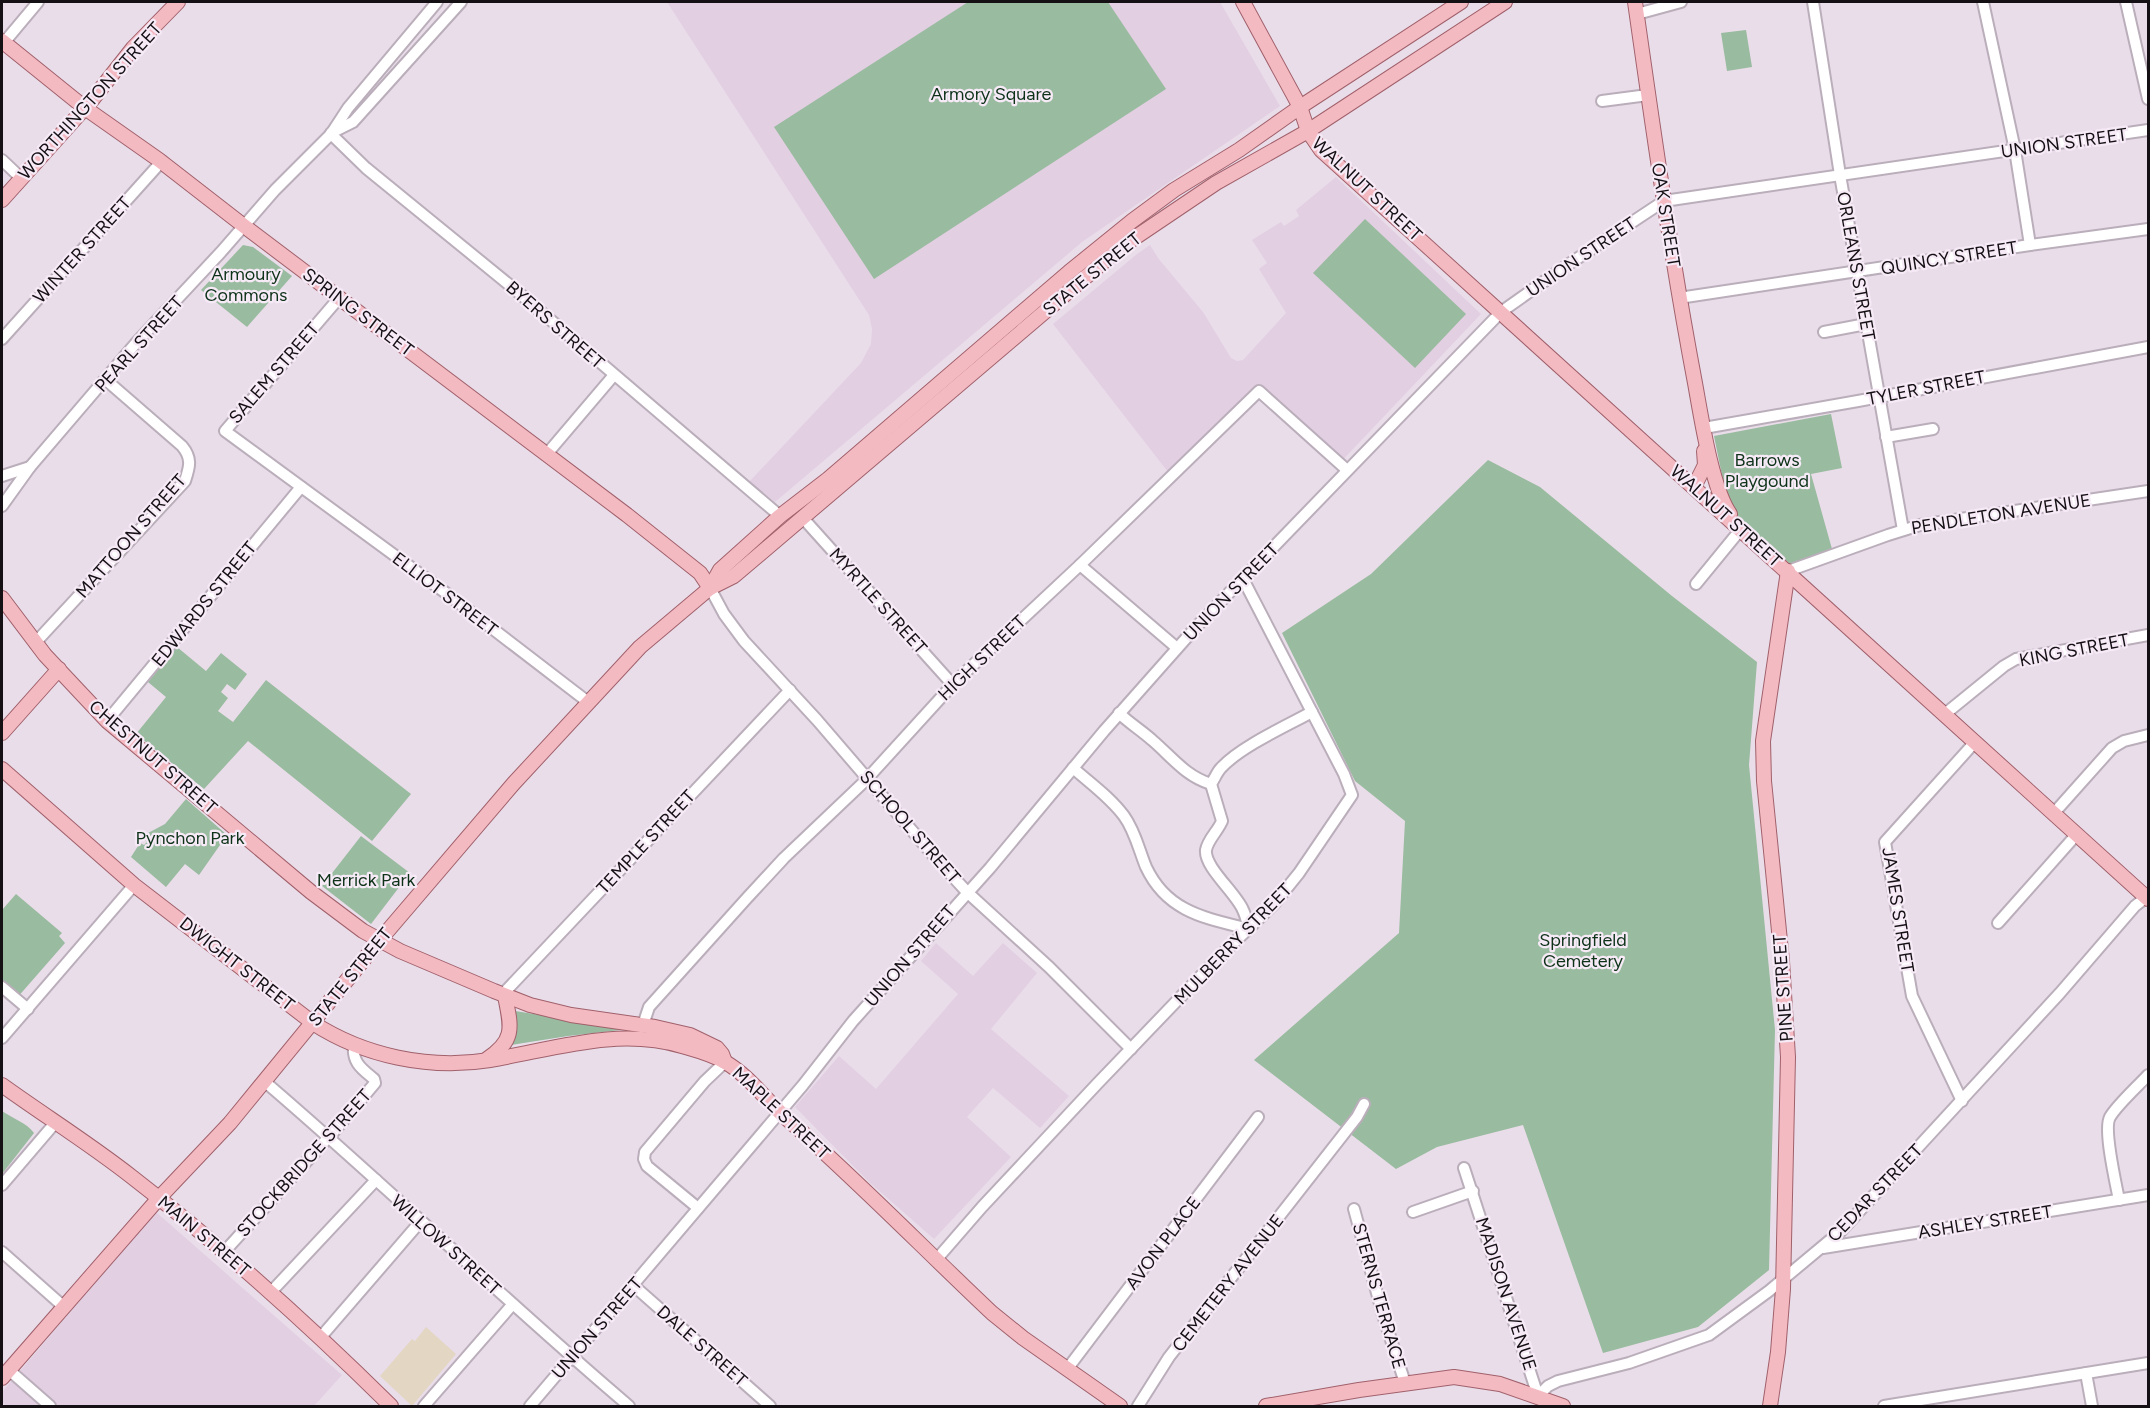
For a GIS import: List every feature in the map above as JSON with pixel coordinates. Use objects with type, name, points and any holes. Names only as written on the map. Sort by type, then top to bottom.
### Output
[{"type":"main road","name":"WORTHINGTON STREET","points":[[2,200],[85,108],[133,48],[178,2]]},
{"type":"main road","name":"WALNUT STREET","points":[[1243,2],[1300,107],[1308,131],[1321,150],[2148,897]]},
{"type":"main road","name":"STATE STREET","points":[[710,588],[720,570],[780,516],[828,479],[1069,272],[1174,190],[1239,150],[1300,107],[1461,2]]},
{"type":"main road","name":"STATE STREET","points":[[5,1374],[159,1198],[230,1123],[477,824],[640,647],[710,588],[734,576],[1121,247],[1241,168],[1308,131],[1505,2]]},
{"type":"main road","name":"OAK STREET","points":[[1636,8],[1679,298],[1704,428],[1723,501],[1741,529]]},
{"type":"main road","points":[[1446,12],[1460,31]]},
{"type":"main road","name":"SPRING STREET","points":[[2,43],[85,108],[162,161],[244,226],[666,545],[700,573],[710,588]]},
{"type":"main road","points":[[1174,190],[1184,205]]},
{"type":"main road","name":"OAK STREET","points":[[1694,487],[1705,465],[1704,428]]},
{"type":"main road","name":"PINE STREET","points":[[1770,1407],[1780,1334],[1784,1279],[1787,1046],[1782,961],[1764,781],[1763,741],[1788,571]]},
{"type":"main road","name":"CHESTNUT STREET","points":[[2,598],[35,643],[107,721],[311,892],[379,941]]},
{"type":"main road","points":[[2,733],[59,669]]},
{"type":"main road","name":"DWIGHT STREET","points":[[2,769],[135,885],[312,1023],[354,1045],[408,1059],[448,1062],[486,1060],[592,1040],[625,1037],[668,1042],[697,1050],[725,1062]]},
{"type":"main road","name":"MAPLE STREET","points":[[379,941],[503,995],[557,1012],[681,1032],[702,1039],[717,1048],[725,1062],[813,1142],[1003,1323],[1120,1407]]},
{"type":"main road","points":[[486,1060],[504,1046],[510,1035],[510,1019],[503,995]]},
{"type":"main road","name":"MAIN STREET","points":[[2,1085],[118,1166],[225,1251],[391,1407]]},
{"type":"main road","points":[[1266,1407],[1437,1378],[1464,1378],[1500,1384],[1563,1407]]},
{"type":"street","points":[[2,43],[38,2]]},
{"type":"street","name":"PEARL STREET","points":[[2,506],[30,467],[136,343],[244,226],[274,190],[331,134],[348,108],[437,2]]},
{"type":"street","name":"PEARL STREET","points":[[331,134],[353,122],[461,2]]},
{"type":"street","points":[[1636,8],[1681,2]]},
{"type":"street","name":"ORLEANS STREET","points":[[1813,2],[1878,398],[1904,530]]},
{"type":"street","points":[[1983,2],[2015,150],[2030,245]]},
{"type":"street","points":[[2126,2],[2148,99]]},
{"type":"street","points":[[403,42],[416,52]]},
{"type":"street","points":[[1602,101],[1648,95]]},
{"type":"street","name":"UNION STREET","points":[[530,1407],[634,1286],[853,1021],[990,868],[1119,713],[1177,648],[1501,312],[1664,201],[2148,130]]},
{"type":"street","name":"BYERS STREET","points":[[331,134],[366,168],[417,207],[780,516]]},
{"type":"street","points":[[2,160],[21,178]]},
{"type":"street","name":"WINTER STREET","points":[[2,339],[162,161]]},
{"type":"street","name":"QUINCY STREET","points":[[1679,298],[2148,229]]},
{"type":"street","name":"SALEM STREET","points":[[301,487],[225,431],[339,298]]},
{"type":"street","points":[[1824,332],[1866,324]]},
{"type":"street","name":"TYLER STREET","points":[[1704,428],[1878,398],[2148,346]]},
{"type":"street","points":[[546,455],[614,375]]},
{"type":"street","name":"MATTOON STREET","points":[[35,643],[185,481],[190,465],[190,457],[182,446],[106,380]]},
{"type":"street","name":"HIGH STREET","points":[[643,1025],[649,1007],[730,916],[778,865],[867,778],[953,684],[1259,392],[1347,470]]},
{"type":"street","points":[[1886,437],[1933,429]]},
{"type":"street","points":[[2,476],[30,467]]},
{"type":"street","name":"ELLIOT STREET","points":[[301,487],[450,596],[588,702]]},
{"type":"street","name":"EDWARDS STREET","points":[[107,721],[301,487]]},
{"type":"street","name":"PENDLETON AVENUE","points":[[1788,571],[1904,530],[1940,522],[2148,491]]},
{"type":"street","name":"MYRTLE STREET","points":[[802,517],[953,684]]},
{"type":"street","points":[[1696,584],[1741,529]]},
{"type":"street","points":[[1080,565],[1177,648]]},
{"type":"street","name":"MULBERRY STREET","points":[[936,1260],[982,1207],[1131,1048],[1287,889],[1352,795],[1344,774],[1243,579]]},
{"type":"street","name":"SCHOOL STREET","points":[[710,588],[724,614],[744,640],[933,855],[967,892],[1049,967],[1131,1048]]},
{"type":"street","name":"KING STREET","points":[[1945,714],[2004,666],[2016,659],[2148,635]]},
{"type":"street","name":"TEMPLE STREET","points":[[503,995],[790,690]]},
{"type":"street","points":[[1249,929],[1243,909],[1207,860],[1207,848],[1222,821],[1211,784],[1219,771],[1232,759],[1269,735],[1312,712]]},
{"type":"street","points":[[1119,713],[1152,740],[1177,765],[1201,781],[1211,784]]},
{"type":"street","points":[[2054,813],[2112,748],[2124,741],[2148,735]]},
{"type":"street","name":"JAMES STREET","points":[[1962,1101],[1912,996],[1885,842],[1975,742]]},
{"type":"street","points":[[1073,768],[1123,814],[1152,877],[1164,894],[1181,908],[1193,914],[1249,929]]},
{"type":"street","points":[[1998,923],[2077,834]]},
{"type":"street","points":[[2,1038],[135,885]]},
{"type":"street","name":"CEDAR STREET","points":[[1538,1396],[1548,1386],[1558,1381],[1629,1363],[1709,1335],[1740,1315],[1841,1231],[2060,993],[2135,906],[2148,897]]},
{"type":"street","points":[[2,987],[28,1009]]},
{"type":"street","name":"STOCKBRIDGE STREET","points":[[225,1251],[375,1083],[374,1079],[356,1062],[353,1055],[354,1045]]},
{"type":"street","points":[[698,1208],[647,1166],[644,1159],[645,1152],[705,1081],[725,1062]]},
{"type":"street","points":[[2119,1200],[2108,1137],[2108,1122],[2112,1114],[2148,1075]]},
{"type":"street","name":"WILLOW STREET","points":[[264,1081],[629,1407]]},
{"type":"street","name":"CEMETERY AVENUE","points":[[1138,1407],[1170,1357],[1357,1117],[1364,1104]]},
{"type":"street","name":"AVON PLACE","points":[[1068,1368],[1258,1117]]},
{"type":"street","points":[[2,1185],[55,1123]]},
{"type":"street","name":"MADISON AVENUE","points":[[1464,1168],[1538,1396]]},
{"type":"street","points":[[271,1292],[376,1180]]},
{"type":"street","points":[[1413,1212],[1473,1191]]},
{"type":"street","name":"ASHLEY STREET","points":[[1821,1248],[2148,1195]]},
{"type":"street","name":"STERNS TERRACE","points":[[1354,1209],[1383,1315],[1405,1383]]},
{"type":"street","points":[[320,1338],[420,1222]]},
{"type":"street","points":[[2,1252],[64,1307]]},
{"type":"street","name":"DALE STREET","points":[[634,1286],[763,1404]]},
{"type":"street","points":[[424,1407],[509,1302]]},
{"type":"street","points":[[1884,1407],[2148,1363]]},
{"type":"street","points":[[2086,1373],[2092,1407]]},
{"type":"street","points":[[5,1374],[50,1407]]},
{"type":"shaded area","points":[[667,2],[1220,2],[1280,106],[1082,242],[775,502],[749,482],[861,363],[871,344],[872,329],[869,315]]},
{"type":"shaded area","points":[[1336,177],[1481,314],[1336,467],[1254,391],[1168,472],[1053,324],[1150,245],[1203,312],[1231,358],[1237,361],[1243,360],[1286,313],[1259,269],[1267,263],[1252,240],[1281,222],[1284,226],[1299,216],[1296,210]]},
{"type":"shaded area","points":[[936,943],[973,976],[1003,943],[1037,973],[991,1029],[1069,1096],[1040,1128],[993,1088],[967,1117],[1011,1157],[934,1239],[869,1182],[795,1107],[839,1056],[876,1089],[958,994],[921,961]]},
{"type":"shaded area","points":[[156,1212],[342,1375],[314,1406],[6,1406],[2,1402],[2,1392]]},
{"type":"shaded area","points":[[426,1327],[456,1354],[412,1406],[380,1376],[412,1339],[415,1341]]},
{"type":"green space","name":"Armory Square","points":[[968,2],[1108,2],[1166,89],[874,279],[774,127]]},
{"type":"green space","points":[[1746,30],[1752,67],[1727,71],[1721,33]]},
{"type":"green space","points":[[1365,219],[1466,314],[1415,368],[1313,273]]},
{"type":"green space","name":"Armoury Commons","points":[[243,245],[253,247],[292,276],[247,327],[201,290]]},
{"type":"green space","name":"Barrows Playgound","points":[[1831,414],[1842,468],[1811,474],[1832,549],[1790,564],[1735,514],[1727,500],[1714,436]]},
{"type":"green space","name":"Springfield Cemetery","points":[[1488,460],[1540,487],[1672,596],[1757,662],[1749,765],[1775,1030],[1769,1270],[1698,1327],[1603,1353],[1523,1125],[1437,1147],[1396,1169],[1254,1060],[1399,933],[1405,821],[1355,781],[1282,633],[1371,574]]},
{"type":"green space","points":[[177,647],[206,671],[221,653],[247,674],[235,690],[227,684],[221,692],[228,698],[218,711],[233,722],[266,680],[411,794],[372,841],[248,741],[204,789],[136,734],[166,697],[148,682]]},
{"type":"green space","name":"Pynchon Park","points":[[186,799],[227,835],[199,875],[185,864],[166,887],[131,857],[140,843],[144,845],[147,842],[144,839],[148,833],[165,824]]},
{"type":"green space","name":"Merrick Park","points":[[361,836],[410,873],[371,924],[322,886]]},
{"type":"green space","points":[[16,894],[62,933],[59,936],[65,943],[16,999],[2,987],[2,910]]},
{"type":"green space","points":[[515,1011],[629,1029],[511,1045]]},
{"type":"green space","points":[[2,1111],[23,1123],[34,1133],[2,1174]]}]
